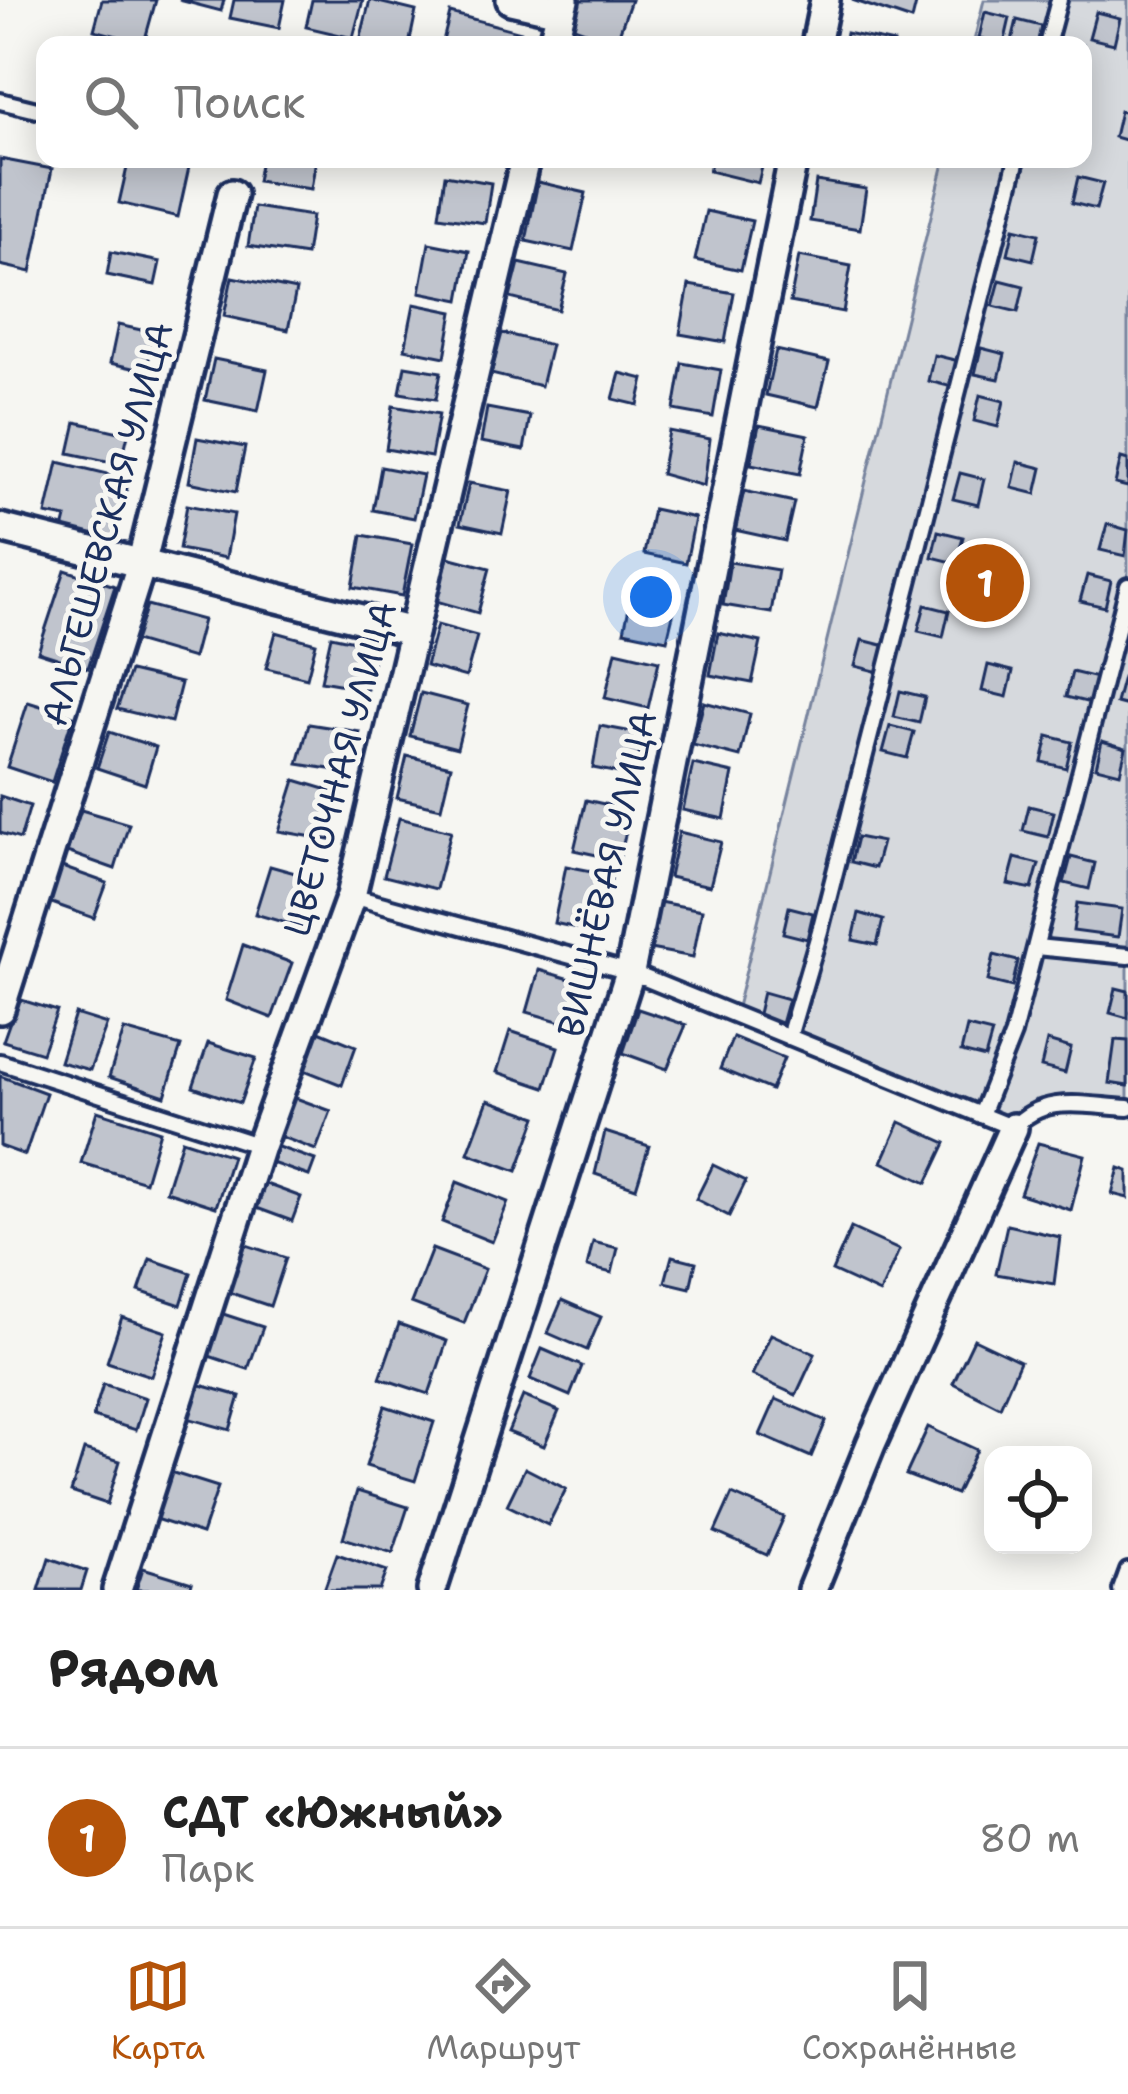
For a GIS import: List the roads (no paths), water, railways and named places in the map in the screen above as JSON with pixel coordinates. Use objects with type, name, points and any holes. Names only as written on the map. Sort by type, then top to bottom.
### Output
[{"type":"street","points":[[511,0],[562,6],[554,36]]},
{"type":"street","points":[[818,36],[825,0]]},
{"type":"street","name":"ЦВЕТОЧНАЯ УЛИЦА","points":[[117,1590],[260,1146],[351,896],[523,168]]},
{"type":"street","name":"ВИШНЁВАЯ УЛИЦА","points":[[432,1590],[630,972],[792,168]]},
{"type":"street","name":"АЛЬГЕШЕВСКАЯ УЛИЦА","points":[[0,1009],[142,565],[232,194]]},
{"type":"street","points":[[0,528],[413,632]]},
{"type":"street","points":[[812,1590],[871,1444],[1013,1128]]},
{"type":"lane","points":[[1049,36],[1059,0]]},
{"type":"lane","points":[[0,101],[36,110]]},
{"type":"lane","points":[[789,1037],[1015,168]]},
{"type":"lane","points":[[981,1115],[1013,1034],[1128,586]]},
{"type":"lane","points":[[351,896],[630,972],[1013,1128],[1028,1111],[1043,1105],[1128,1108]]},
{"type":"lane","points":[[1036,947],[1128,956]]},
{"type":"lane","points":[[0,1062],[260,1146]]},
{"type":"lane","points":[[1121,1590],[1128,1571]]},
{"type":"place","name":"СДТ «Южный»","points":[[985,583]]}]
